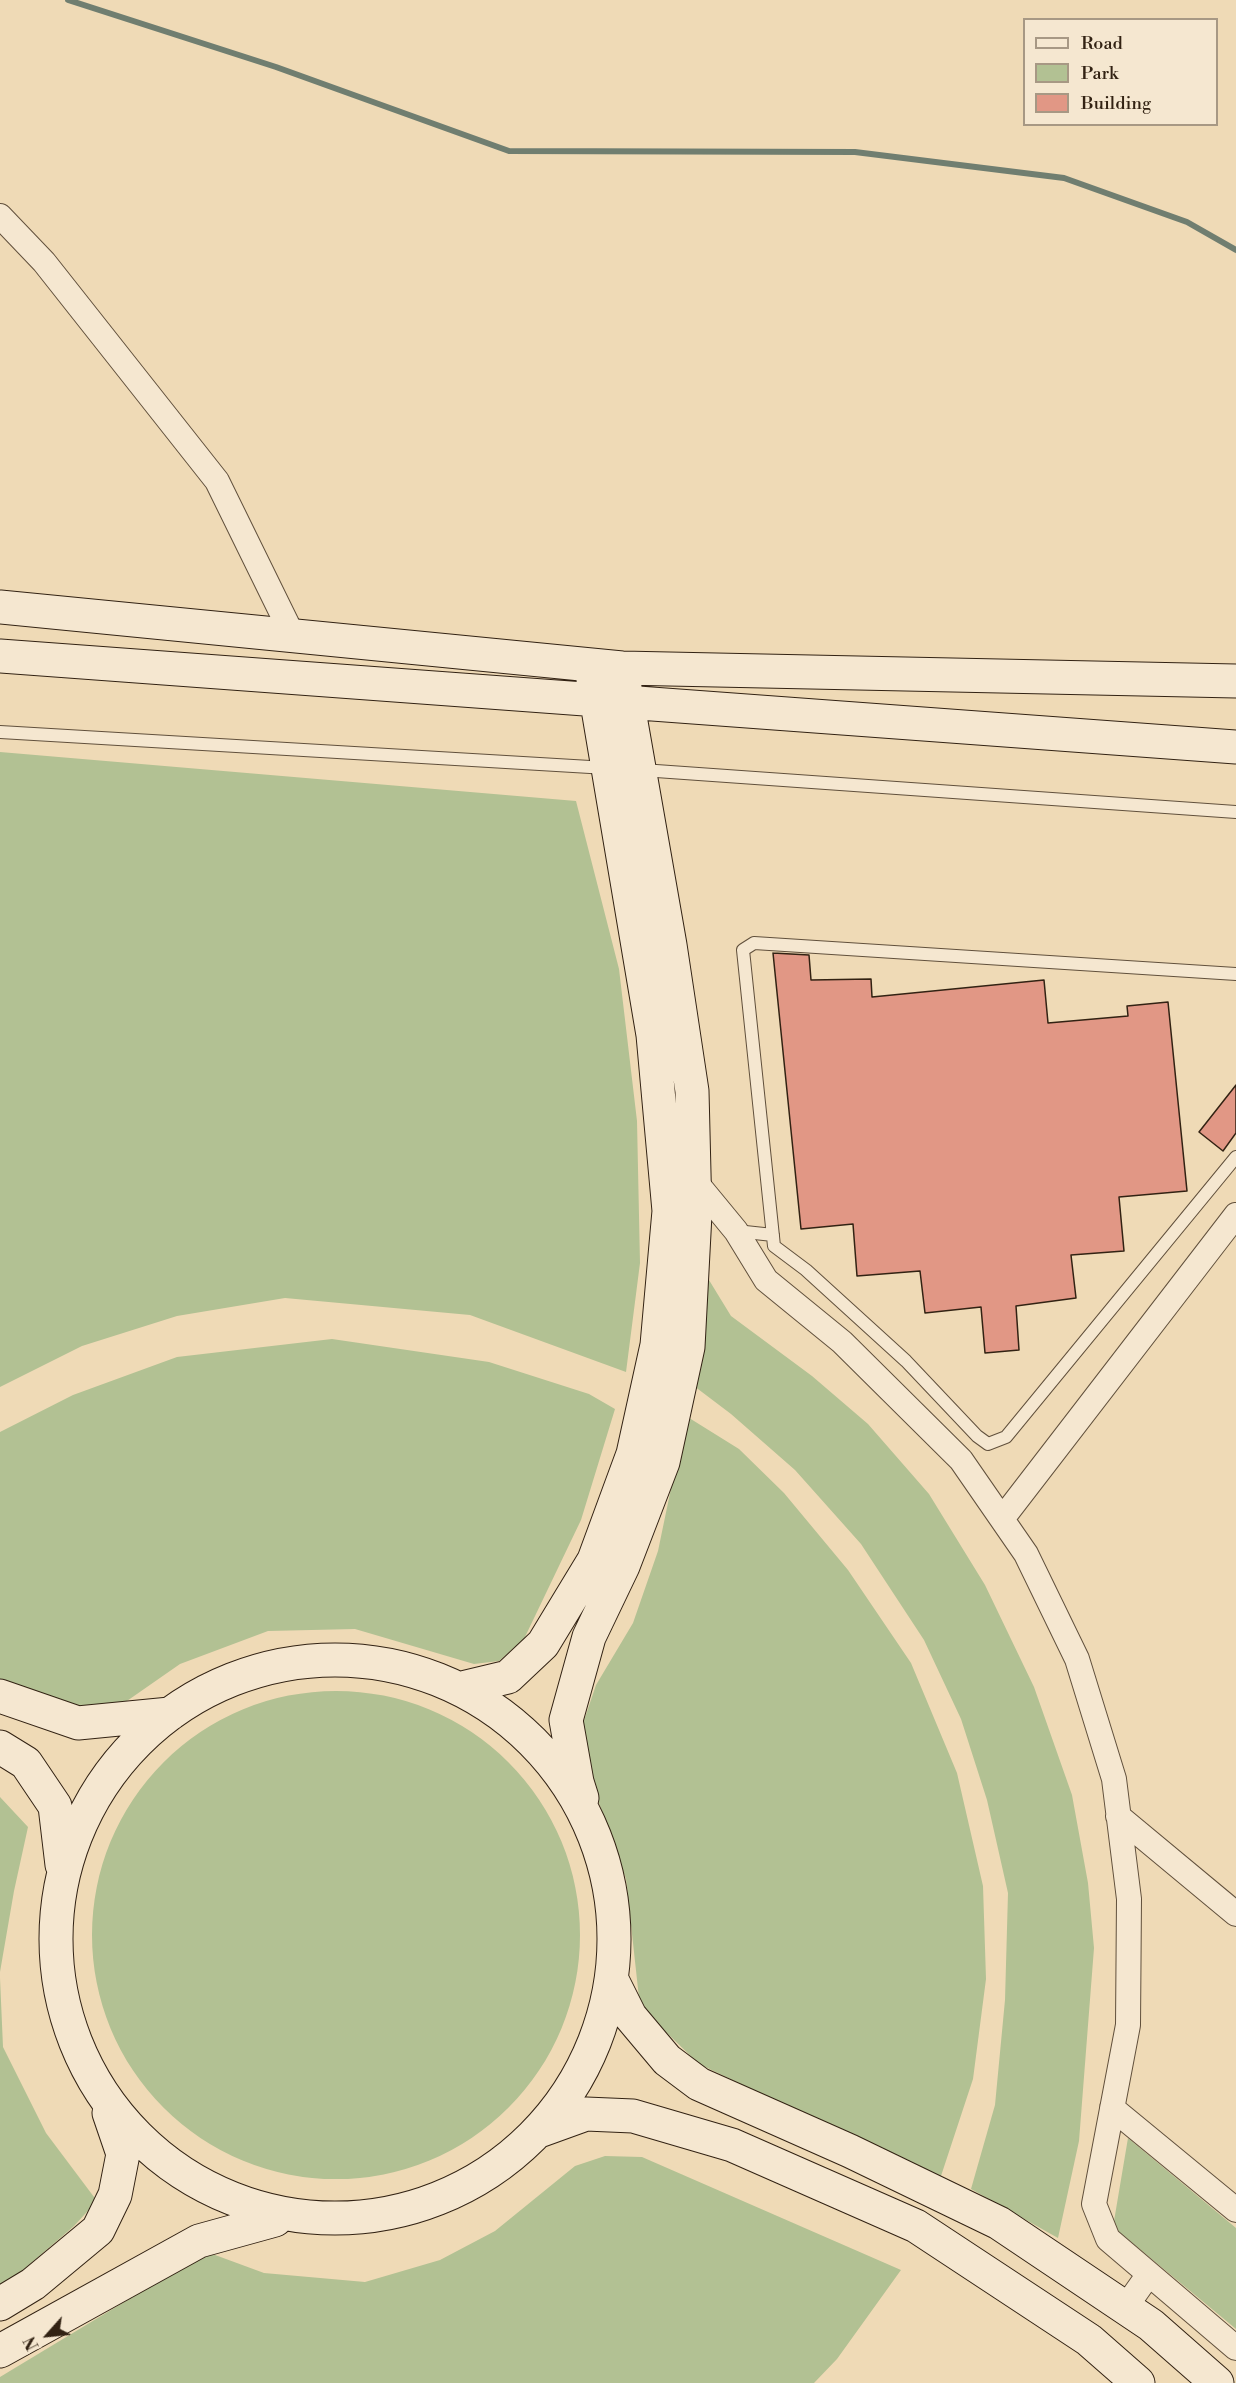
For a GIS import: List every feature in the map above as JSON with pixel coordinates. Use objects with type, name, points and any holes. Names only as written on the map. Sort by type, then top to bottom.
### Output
[{"type":"street","points":[[0,216],[44,262],[217,481],[293,636]]},
{"type":"street","points":[[0,607],[606,666],[1236,681]]},
{"type":"street","points":[[0,656],[1236,747]]},
{"type":"street","points":[[462,1688],[508,1677],[543,1644],[594,1560],[633,1454],[657,1345],[669,1211],[653,1035],[624,769],[606,666]]},
{"type":"street","points":[[0,2351],[199,2241],[275,2220],[385,2215],[466,2187],[539,2131],[581,2073],[607,2007],[612,1980],[615,1926],[592,1827],[577,1782],[566,1720],[589,1636],[623,1566],[663,1462],[688,1347],[695,1214],[692,1091],[670,945],[624,769]]},
{"type":"street","points":[[694,1180],[736,1231],[766,1280],[842,1342],[961,1460],[1026,1554],[1077,1659],[1114,1779],[1129,1899],[1128,2025],[1094,2204],[1108,2239],[1236,2348]]},
{"type":"street","points":[[1002,1519],[1236,1215]]},
{"type":"street","points":[[62,1867],[101,1784],[128,1748],[170,1714],[285,1660],[387,1661],[462,1688],[537,1743],[592,1827]]},
{"type":"street","points":[[0,1696],[78,1723],[170,1714]]},
{"type":"street","points":[[0,1747],[26,1763],[55,1806],[62,1867],[55,1962],[76,2047],[105,2099],[123,2154],[115,2195],[98,2230],[33,2284],[0,2304]]},
{"type":"street","points":[[1118,1816],[1236,1914]]},
{"type":"street","points":[[612,1980],[630,2016],[667,2060],[699,2084],[850,2151],[999,2223],[1151,2325],[1217,2383]]},
{"type":"street","points":[[105,2099],[139,2139],[215,2192],[275,2220]]},
{"type":"street","points":[[1112,2108],[1236,2210]]},
{"type":"street","points":[[539,2131],[586,2114],[633,2116],[732,2145],[916,2226],[1089,2340],[1124,2379]]},
{"type":"street","points":[[1125,2308],[1149,2274]]},
{"type":"lane","points":[[0,732],[624,769],[1236,812]]},
{"type":"lane","points":[[1236,974],[754,943],[743,950],[774,1246],[806,1270],[906,1361],[977,1436],[988,1444],[1006,1437],[1236,1157]]},
{"type":"lane","points":[[736,1231],[773,1235]]},
{"type":"green space","points":[[0,752],[576,801],[619,969],[637,1121],[640,1263],[626,1372],[470,1315],[285,1298],[177,1316],[82,1346],[0,1387]]},
{"type":"green space","points":[[701,1267],[731,1316],[812,1376],[868,1424],[929,1494],[985,1585],[1034,1687],[1072,1795],[1088,1883],[1094,1948],[1079,2141],[1058,2238],[971,2189],[995,2105],[1005,2000],[1008,1893],[987,1800],[961,1719],[924,1640],[861,1544],[795,1470],[731,1414],[694,1386]]},
{"type":"green space","points":[[332,1339],[489,1362],[589,1394],[615,1409],[581,1520],[524,1639],[499,1661],[474,1664],[355,1629],[268,1631],[180,1664],[124,1703],[83,1711],[0,1683],[0,1432],[73,1395],[177,1357]]},
{"type":"green space","points":[[686,1416],[739,1449],[784,1493],[848,1570],[911,1663],[957,1773],[983,1886],[986,1979],[973,2079],[940,2179],[699,2064],[640,2007],[626,1879],[577,1741],[596,1685],[633,1623],[658,1551]]},
{"type":"green space","points":[[336,1691],[384,1696],[429,1710],[471,1733],[508,1763],[538,1800],[561,1842],[575,1887],[580,1935],[575,1983],[561,2028],[538,2070],[508,2107],[471,2137],[429,2160],[384,2174],[336,2179],[288,2174],[243,2160],[201,2137],[164,2107],[134,2070],[111,2028],[97,1983],[92,1935],[97,1887],[111,1842],[134,1800],[164,1763],[201,1733],[243,1710],[288,1696]]},
{"type":"green space","points":[[0,1797],[28,1827],[0,1972]]},
{"type":"green space","points":[[0,1978],[3,2047],[46,2133],[97,2201],[74,2226],[14,2278],[0,2285]]},
{"type":"green space","points":[[1128,2138],[1236,2228],[1236,2329],[1113,2227]]},
{"type":"green space","points":[[605,2156],[642,2157],[901,2270],[837,2359],[814,2383],[0,2383],[0,2377],[207,2252],[264,2273],[365,2282],[440,2260],[495,2231],[575,2166]]},
{"type":"building","points":[[773,953],[809,955],[811,980],[871,979],[872,997],[1044,980],[1048,1023],[1128,1016],[1127,1006],[1168,1002],[1187,1191],[1119,1197],[1124,1251],[1071,1255],[1076,1298],[1016,1306],[1019,1350],[985,1353],[981,1307],[925,1313],[920,1271],[857,1276],[853,1224],[801,1229]]},
{"type":"building","points":[[1236,1085],[1236,1133],[1223,1151],[1199,1132]]},
{"type":"waterway","points":[[68,0],[276,67],[509,151],[855,152],[1064,178],[1187,222],[1236,250]]}]
